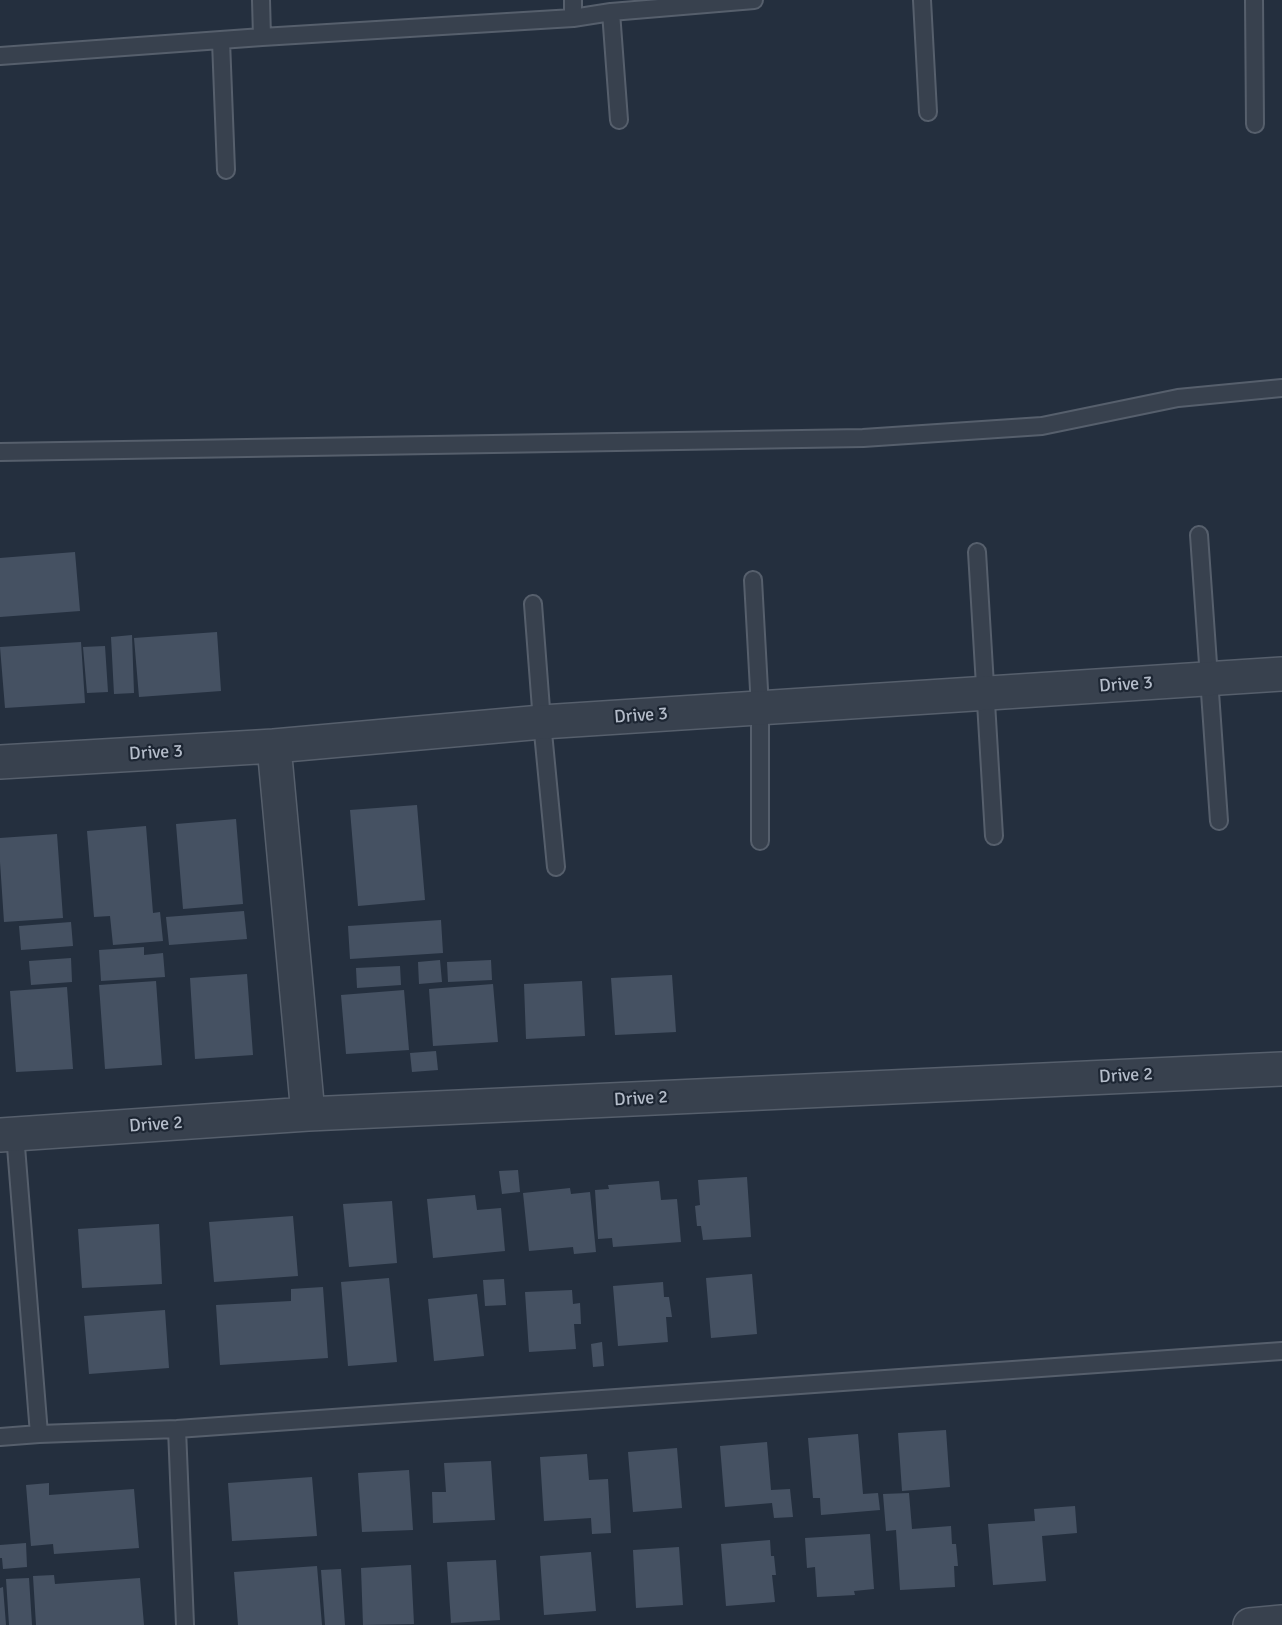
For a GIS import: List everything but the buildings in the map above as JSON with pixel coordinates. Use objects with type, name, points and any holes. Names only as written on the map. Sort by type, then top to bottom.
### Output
[{"type":"street","name":"Drive 3","points":[[0,762],[274,746],[542,722],[1282,674]]},
{"type":"street","points":[[274,746],[308,1114]]},
{"type":"street","name":"Drive 2","points":[[7,1134],[308,1114],[1282,1069]]},
{"type":"street","points":[[1250,1625],[1282,1622]]},
{"type":"lane","points":[[261,0],[262,37]]},
{"type":"lane","points":[[573,0],[573,18]]},
{"type":"lane","points":[[0,56],[573,18],[611,12],[754,0]]},
{"type":"lane","points":[[922,0],[928,112]]},
{"type":"lane","points":[[1254,0],[1255,124]]},
{"type":"lane","points":[[611,12],[618,120]]},
{"type":"lane","points":[[221,40],[226,170]]},
{"type":"lane","points":[[0,452],[863,438],[1042,426],[1178,398],[1282,388]]},
{"type":"lane","points":[[1199,536],[1219,821]]},
{"type":"lane","points":[[977,552],[994,836]]},
{"type":"lane","points":[[753,580],[760,708],[760,841]]},
{"type":"lane","points":[[533,604],[556,867]]},
{"type":"lane","points":[[7,1134],[39,1434]]},
{"type":"lane","points":[[0,1437],[177,1429],[1282,1351]]},
{"type":"lane","points":[[177,1429],[184,1625]]}]
